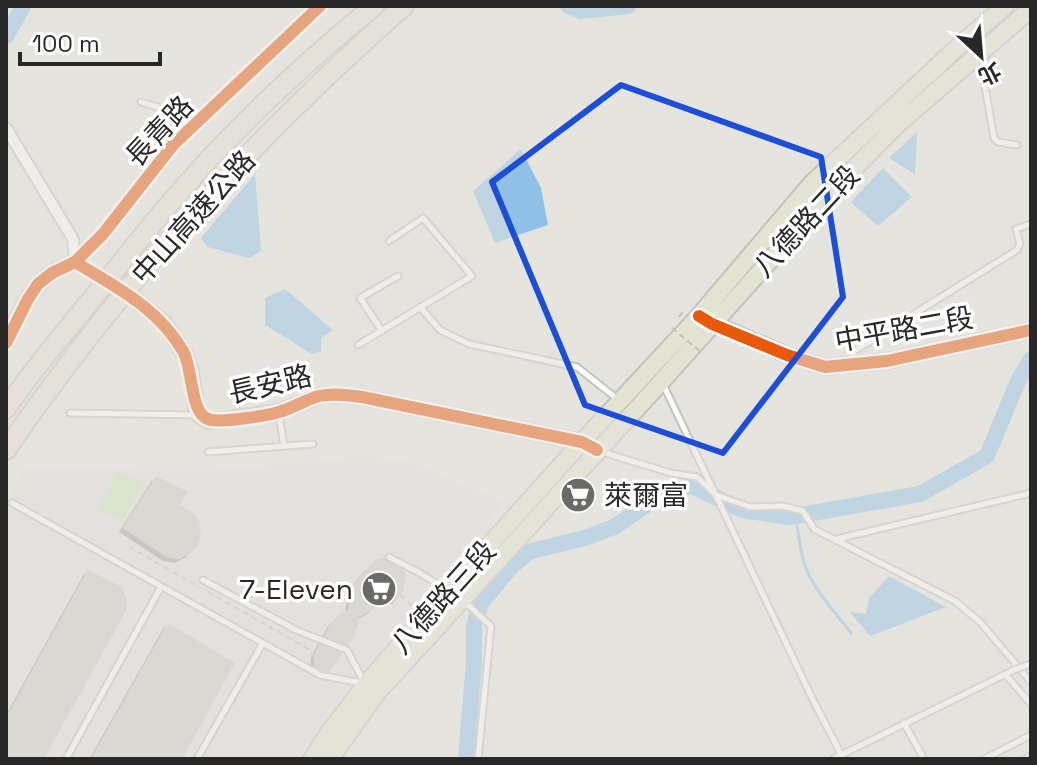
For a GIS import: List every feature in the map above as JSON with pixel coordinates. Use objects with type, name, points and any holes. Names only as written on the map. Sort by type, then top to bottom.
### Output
[{"type":"highway","name":"中山高速公路","points":[[6,409],[186,185],[328,44],[374,6]]},
{"type":"highway","name":"中山高速公路","points":[[6,450],[41,399],[202,202],[341,62],[404,6]]},
{"type":"main road","name":"八德路二段","points":[[706,320],[812,183],[1005,6]]},
{"type":"main road","name":"八德路二段","points":[[597,450],[657,374],[706,320],[833,190],[897,125],[1031,9]]},
{"type":"main road","name":"八德路二段","points":[[582,442],[620,401],[657,374]]},
{"type":"main road","name":"八德路三段","points":[[330,759],[371,688],[425,616],[455,595],[582,442]]},
{"type":"main road","name":"八德路三段","points":[[312,759],[327,735],[455,595],[597,450]]},
{"type":"street","name":"長青路","points":[[75,262],[103,234],[173,145],[320,6]]},
{"type":"street","points":[[6,128],[73,239],[75,262],[38,284],[6,343]]},
{"type":"street","name":"長安路","points":[[135,299],[165,324],[186,356],[196,407],[199,415],[208,421],[278,412],[322,395],[342,395],[582,442],[597,450]]},
{"type":"street","name":"中平路二段","points":[[706,320],[787,355],[825,367],[887,361],[1031,330]]},
{"type":"lane","points":[[972,60],[983,75],[994,138],[998,142],[1017,145]]},
{"type":"lane","points":[[141,102],[158,107],[173,145]]},
{"type":"lane","points":[[358,345],[472,276],[423,218],[389,241]]},
{"type":"lane","points":[[850,364],[854,351],[1017,250],[1020,244],[1016,229],[1031,224]]},
{"type":"lane","points":[[382,331],[360,298],[398,276]]},
{"type":"lane","points":[[420,307],[440,330],[469,344],[577,367],[620,401]]},
{"type":"lane","points":[[657,374],[841,754]]},
{"type":"lane","points":[[278,412],[284,446]]},
{"type":"lane","points":[[70,413],[199,415]]},
{"type":"lane","points":[[208,452],[313,444]]},
{"type":"lane","points":[[597,450],[671,473],[697,477],[716,495],[750,507],[783,506],[803,511],[814,529],[955,601],[980,622],[1031,682]]},
{"type":"lane","points":[[836,539],[1031,493]]},
{"type":"lane","points":[[12,503],[320,675],[371,688]]},
{"type":"lane","points":[[389,557],[455,595],[491,626],[478,759]]},
{"type":"lane","points":[[203,580],[296,630],[347,650],[371,688]]},
{"type":"lane","points":[[66,759],[161,587]]},
{"type":"lane","points":[[197,759],[263,643]]},
{"type":"lane","points":[[833,759],[1031,664]]},
{"type":"lane","points":[[1005,674],[1031,704]]},
{"type":"lane","points":[[904,723],[924,759]]},
{"type":"lane","points":[[984,759],[1031,735]]},
{"type":"path","points":[[672,328],[702,353]]},
{"type":"path","points":[[129,547],[312,651],[313,666],[320,675]]},
{"type":"path","points":[[400,595],[425,616]]},
{"type":"highlighted area","points":[[621,85],[821,157],[843,297],[723,453],[585,405],[492,182]]},
{"type":"shaded area","points":[[358,456],[408,461],[504,502],[332,705],[297,759],[6,759],[6,504],[26,468],[203,471],[303,464]]},
{"type":"green space","points":[[119,471],[143,484],[122,521],[98,508]]},
{"type":"water","points":[[917,132],[915,174],[889,158]]},
{"type":"water","points":[[521,149],[541,188],[548,225],[495,243],[473,191]]},
{"type":"water","points":[[883,168],[912,197],[878,226],[851,202]]},
{"type":"water","points":[[255,174],[261,251],[249,258],[208,247],[201,238]]},
{"type":"water","points":[[285,289],[333,330],[321,338],[321,351],[312,354],[265,325],[265,298]]},
{"type":"water","points":[[889,576],[946,607],[870,636],[850,612],[866,614],[869,598]]},
{"type":"building","points":[[156,476],[188,492],[180,505],[199,521],[201,533],[198,545],[179,559],[167,557],[123,528]]},
{"type":"building","points":[[389,556],[401,564],[406,575],[403,591],[396,600],[388,599],[385,592],[373,609],[357,618],[355,634],[333,667],[326,672],[317,671],[315,653],[332,622],[348,609],[354,586],[377,559]]},
{"type":"building","points":[[88,570],[120,586],[127,599],[127,609],[44,759],[6,759],[6,718]]},
{"type":"building","points":[[168,623],[235,663],[182,759],[91,759]]},
{"type":"building","points":[[1030,751],[1031,759],[1015,759]]},
{"type":"waterway","points":[[6,36],[23,6]]},
{"type":"waterway","points":[[568,6],[581,11],[628,6]]},
{"type":"waterway","points":[[466,759],[474,626],[481,603],[512,566],[531,551],[585,538],[614,527],[669,490],[692,486],[742,510],[790,517],[920,494],[987,456],[1018,381],[1031,359]]},
{"type":"waterway","points":[[795,508],[808,574],[851,633]]},
{"type":"tunnel","points":[[75,262],[132,296]]},
{"type":"cycle path","points":[[6,343],[38,284],[75,262],[103,234],[173,145],[320,6]]},
{"type":"cycle path","points":[[75,262],[121,290],[161,322],[183,351],[199,411],[212,420],[265,415],[319,396],[346,395],[582,442],[597,450]]},
{"type":"cycle path","points":[[699,316],[787,355],[825,367],[887,361],[1031,330]]},
{"type":"place","name":"萊爾富","points":[[578,495]]},
{"type":"place","name":"7-Eleven","points":[[379,589]]}]
